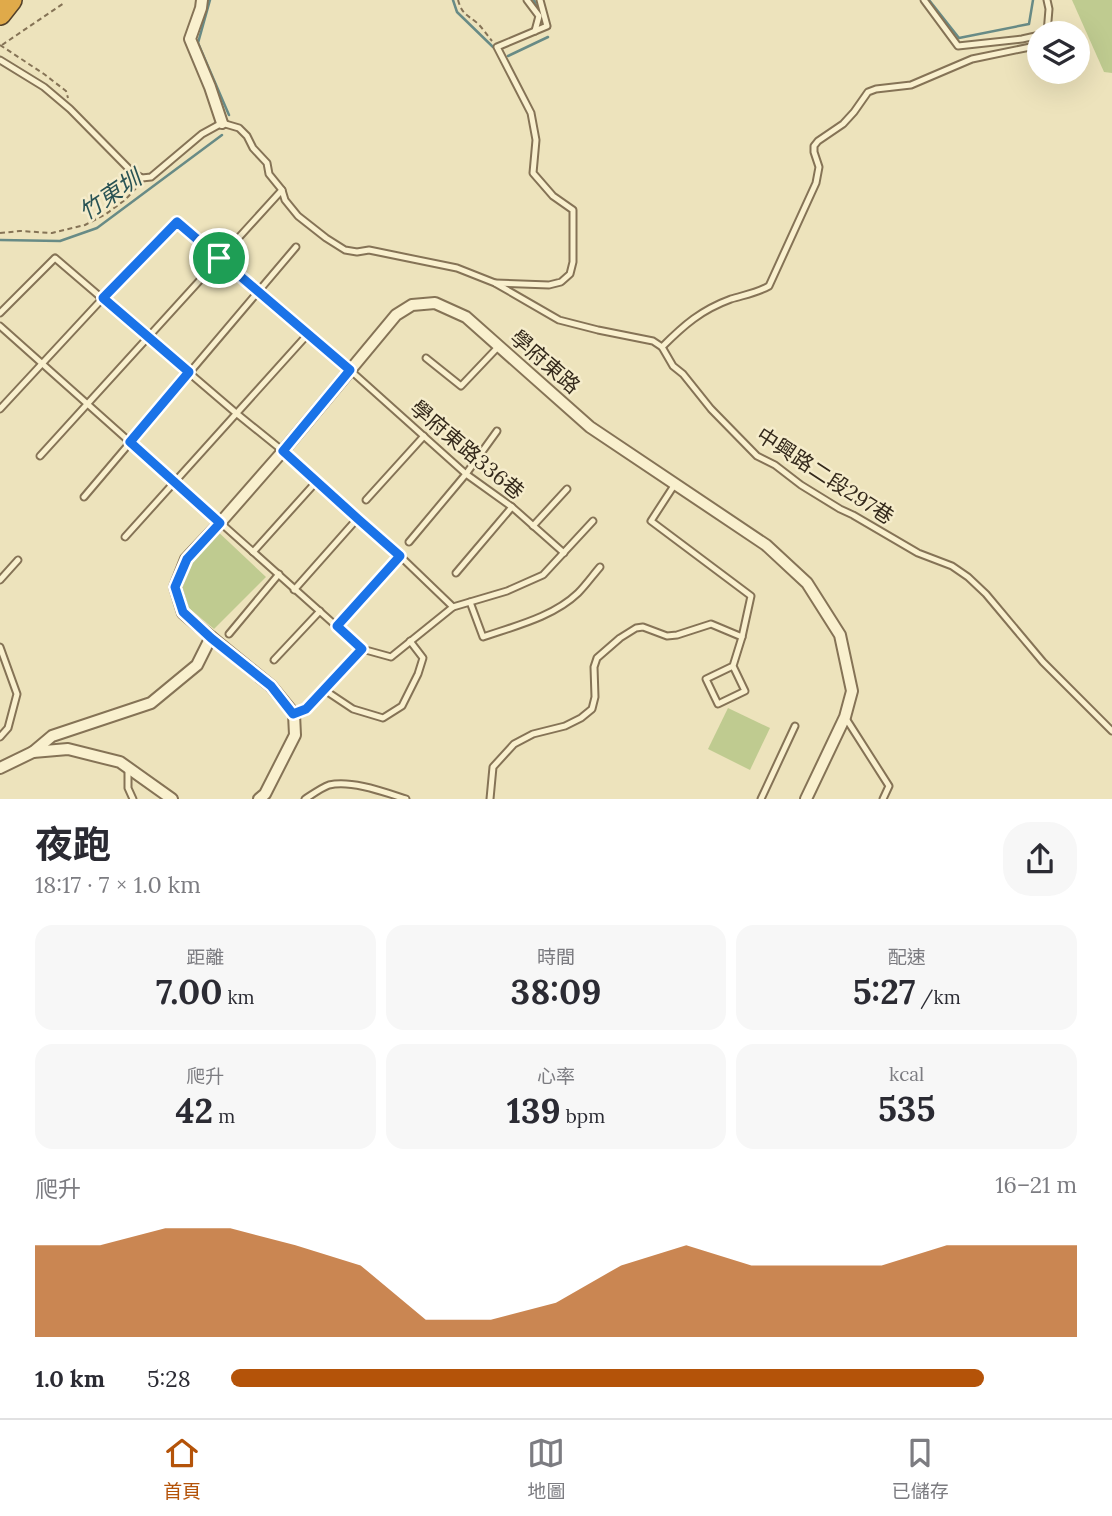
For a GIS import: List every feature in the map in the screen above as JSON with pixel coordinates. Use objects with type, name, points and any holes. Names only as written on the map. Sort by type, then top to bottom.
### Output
[{"type":"highway","points":[[0,13],[10,0]]},
{"type":"street","points":[[202,0],[190,39],[222,123]]},
{"type":"street","name":"學府東路","points":[[293,714],[271,686],[183,612],[175,587],[187,559],[283,451],[396,315],[412,305],[435,303],[466,317],[590,426],[766,545],[807,583],[840,635],[852,691],[845,717],[806,799]]},
{"type":"street","points":[[0,768],[33,752],[52,736],[151,703],[197,665],[211,638]]},
{"type":"street","points":[[259,799],[265,794],[295,735],[293,714]]},
{"type":"street","points":[[33,752],[68,749],[120,762],[173,799]]},
{"type":"lane","points":[[527,0],[539,16],[535,31]]},
{"type":"lane","points":[[495,283],[550,285],[561,282],[570,274],[573,262],[573,210],[533,173],[536,140],[531,113],[497,47],[547,26],[540,0]]},
{"type":"lane","points":[[924,0],[958,46],[1027,39]]},
{"type":"lane","points":[[1047,0],[1048,21]]},
{"type":"lane","points":[[0,60],[44,87],[70,109],[133,173],[142,178],[151,177],[202,134],[222,123],[239,128],[267,163],[270,174],[282,190],[285,200],[298,216],[345,250],[369,250],[434,262],[479,275],[559,320],[653,341],[662,347],[687,323],[706,310],[769,286],[816,183],[819,167],[814,146],[843,124],[868,92],[911,85],[972,59],[1027,48]]},
{"type":"lane","points":[[40,456],[282,190]]},
{"type":"lane","name":"學府東路336巷","points":[[103,298],[177,222],[467,474],[512,507],[564,553]]},
{"type":"lane","points":[[84,497],[296,247]]},
{"type":"lane","points":[[0,313],[55,258],[283,451],[453,607]]},
{"type":"lane","points":[[0,409],[103,298]]},
{"type":"lane","points":[[0,326],[362,649],[391,657],[453,607],[508,591],[542,575],[593,521]]},
{"type":"lane","points":[[125,537],[308,334]]},
{"type":"lane","points":[[426,358],[461,386],[499,346]]},
{"type":"lane","name":"中興路二段297巷","points":[[662,347],[673,366],[683,374],[711,410],[757,456],[775,465],[840,509],[918,553],[952,566],[968,577],[986,594],[1042,662],[1112,731]]},
{"type":"lane","points":[[409,542],[467,474],[497,431]]},
{"type":"lane","points":[[366,500],[424,436]]},
{"type":"lane","points":[[253,552],[317,481]]},
{"type":"lane","points":[[676,484],[651,521],[751,596],[733,666],[746,691],[718,704],[706,679],[733,666]]},
{"type":"lane","points":[[533,526],[567,489]]},
{"type":"lane","points":[[456,573],[512,507]]},
{"type":"lane","points":[[294,590],[358,519]]},
{"type":"lane","points":[[337,626],[400,556]]},
{"type":"lane","points":[[0,580],[18,560]]},
{"type":"lane","points":[[470,602],[482,637],[554,610],[578,593],[600,567]]},
{"type":"lane","points":[[229,634],[279,574]]},
{"type":"lane","points":[[274,660],[320,611]]},
{"type":"lane","points":[[490,799],[493,766],[514,744],[533,734],[565,726],[592,709],[595,697],[594,667],[597,658],[620,638],[636,628],[643,627],[667,636],[711,624],[742,637]]},
{"type":"lane","points":[[323,689],[353,709],[383,718],[402,706],[418,674],[423,658],[410,641]]},
{"type":"lane","points":[[0,647],[17,694],[8,727],[0,737]]},
{"type":"lane","points":[[293,714],[306,709],[362,649]]},
{"type":"lane","points":[[845,717],[889,786],[883,799]]},
{"type":"lane","points":[[761,799],[795,726]]},
{"type":"lane","points":[[128,768],[128,788],[134,799]]},
{"type":"lane","points":[[305,799],[327,786],[339,784],[365,787],[406,799]]},
{"type":"path","points":[[458,0],[466,16],[477,23],[497,47]]},
{"type":"path","points":[[64,4],[0,46],[66,91],[70,109]]},
{"type":"path","points":[[0,233],[52,233],[85,225],[125,200],[142,178]]},
{"type":"green space","points":[[1072,0],[1112,0],[1112,73],[1104,72],[1090,40],[1090,21],[1081,21]]},
{"type":"green space","points":[[214,528],[266,577],[214,629],[179,600],[179,567]]},
{"type":"green space","points":[[728,708],[770,728],[750,770],[708,749]]},
{"type":"waterway","name":"竹東圳","points":[[210,0],[198,43],[229,115]]},
{"type":"waterway","name":"竹東圳","points":[[453,0],[457,12],[493,47]]},
{"type":"waterway","name":"竹東圳","points":[[534,0],[542,20]]},
{"type":"waterway","name":"竹東圳","points":[[929,0],[959,38],[1029,24],[1033,0]]},
{"type":"waterway","name":"竹東圳","points":[[508,56],[548,37]]},
{"type":"waterway","name":"竹東圳","points":[[0,240],[60,241],[97,228],[222,135]]},
{"type":"route","points":[[177,222],[219,258],[350,370],[283,451],[400,556],[337,626],[362,649],[306,709],[293,714],[271,686],[183,612],[175,587],[187,559],[220,523],[130,442],[189,372],[103,298],[177,222]]}]
